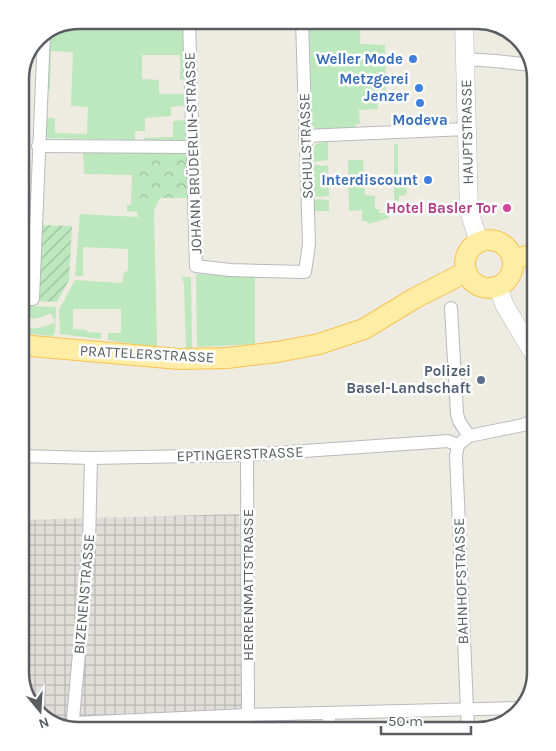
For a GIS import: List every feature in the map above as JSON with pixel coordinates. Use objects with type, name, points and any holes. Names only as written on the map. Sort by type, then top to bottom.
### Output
[{"type":"main road","points":[[486,240],[500,242],[506,246],[513,258],[513,266],[508,278],[498,286],[482,287],[470,278],[466,272],[465,265],[468,251],[479,242],[486,240]]},
{"type":"main road","points":[[513,258],[527,256]]},
{"type":"main road","name":"PRATTELERSTRASSE","points":[[29,346],[179,359],[228,358],[277,352],[320,344],[364,329],[415,298],[466,272]]},
{"type":"street","name":"JOHANN BRÜDERLIN-STRASSE","points":[[189,29],[196,266],[230,270],[305,272]]},
{"type":"street","name":"SCHULSTRASSE","points":[[302,29],[309,244],[305,272]]},
{"type":"street","name":"HAUPTSTRASSE","points":[[464,29],[469,211],[479,242]]},
{"type":"street","points":[[29,261],[43,43]]},
{"type":"street","points":[[465,60],[495,61],[526,65]]},
{"type":"street","points":[[305,136],[466,129]]},
{"type":"street","points":[[38,146],[193,147]]},
{"type":"street","points":[[498,286],[504,304],[527,343]]},
{"type":"street","points":[[451,308],[457,414],[468,436]]},
{"type":"street","points":[[458,445],[468,436],[527,423]]},
{"type":"street","name":"EPTINGERSTRASSE","points":[[29,456],[91,458],[247,455],[448,441],[458,445]]},
{"type":"street","name":"BAHNHOFSTRASSE","points":[[458,445],[456,456],[468,722]]},
{"type":"street","name":"HERRENMATTSTRASSE","points":[[247,455],[248,715]]},
{"type":"street","name":"BIZENENSTRASSE","points":[[72,722],[89,543],[91,458]]},
{"type":"street","points":[[140,722],[248,715],[513,708]]},
{"type":"street","points":[[328,713],[330,722]]},
{"type":"street","points":[[207,717],[207,722]]},
{"type":"shaded area","points":[[239,514],[246,722],[75,722],[66,721],[54,716],[43,708],[35,697],[29,679],[29,520]]},
{"type":"green space","points":[[79,29],[187,29],[186,78],[180,80],[180,55],[142,55],[142,79],[159,80],[159,94],[188,94],[188,105],[171,107],[171,116],[145,118],[145,131],[135,131],[135,140],[44,138],[45,118],[55,118],[55,133],[87,134],[88,107],[71,106],[73,52],[51,51],[50,90],[47,90],[48,39],[60,33]]},
{"type":"green space","points":[[309,29],[361,29],[360,44],[385,45],[386,92],[377,92],[378,109],[359,110],[360,124],[356,124],[355,129],[320,130],[312,125]]},
{"type":"green space","points":[[185,120],[189,122],[187,140],[184,142],[145,143],[144,138],[173,137],[173,121]]},
{"type":"green space","points":[[328,141],[328,160],[312,162],[311,151],[316,144]]},
{"type":"green space","points":[[394,144],[398,144],[398,175],[406,184],[407,192],[406,195],[399,196],[399,201],[394,201]]},
{"type":"green space","points":[[140,151],[188,198],[160,198],[154,210],[157,346],[143,346],[108,340],[108,333],[121,333],[121,309],[73,309],[73,329],[101,333],[101,339],[60,334],[59,310],[75,280],[122,283],[124,272],[128,271],[128,249],[83,247],[83,276],[75,276],[80,214],[138,217],[137,212],[127,211],[127,205],[131,205],[132,175],[84,174],[83,153]]},
{"type":"green space","points":[[140,151],[182,151],[189,160],[188,198],[140,198]]},
{"type":"green space","points":[[348,160],[363,160],[365,195],[375,196],[375,209],[379,209],[379,213],[388,213],[389,218],[369,224],[367,221],[362,221],[362,210],[349,211]]},
{"type":"green space","points":[[312,164],[328,165],[329,196],[312,197]]},
{"type":"green space","points":[[312,200],[329,201],[329,211],[314,211]]},
{"type":"green space","points":[[37,225],[72,226],[69,280],[57,302],[35,301]]},
{"type":"green space","points":[[196,274],[255,276],[255,344],[197,347]]},
{"type":"green space","points":[[182,277],[191,277],[192,348],[186,348],[184,284]]},
{"type":"green space","points":[[30,306],[56,307],[55,333],[52,336],[29,334],[29,328],[38,328],[55,322],[51,313],[38,318],[29,317]]},
{"type":"place","name":"Weller Mode","points":[[413,59]]},
{"type":"place","name":"Metzgerei Jenzer","points":[[419,88]]},
{"type":"place","name":"Modeva","points":[[420,103]]},
{"type":"place","name":"Interdiscount","points":[[428,180]]},
{"type":"place","name":"Hotel Basler Tor","points":[[507,208]]},
{"type":"place","name":"Polizei Basel-Landschaft","points":[[481,380]]}]
